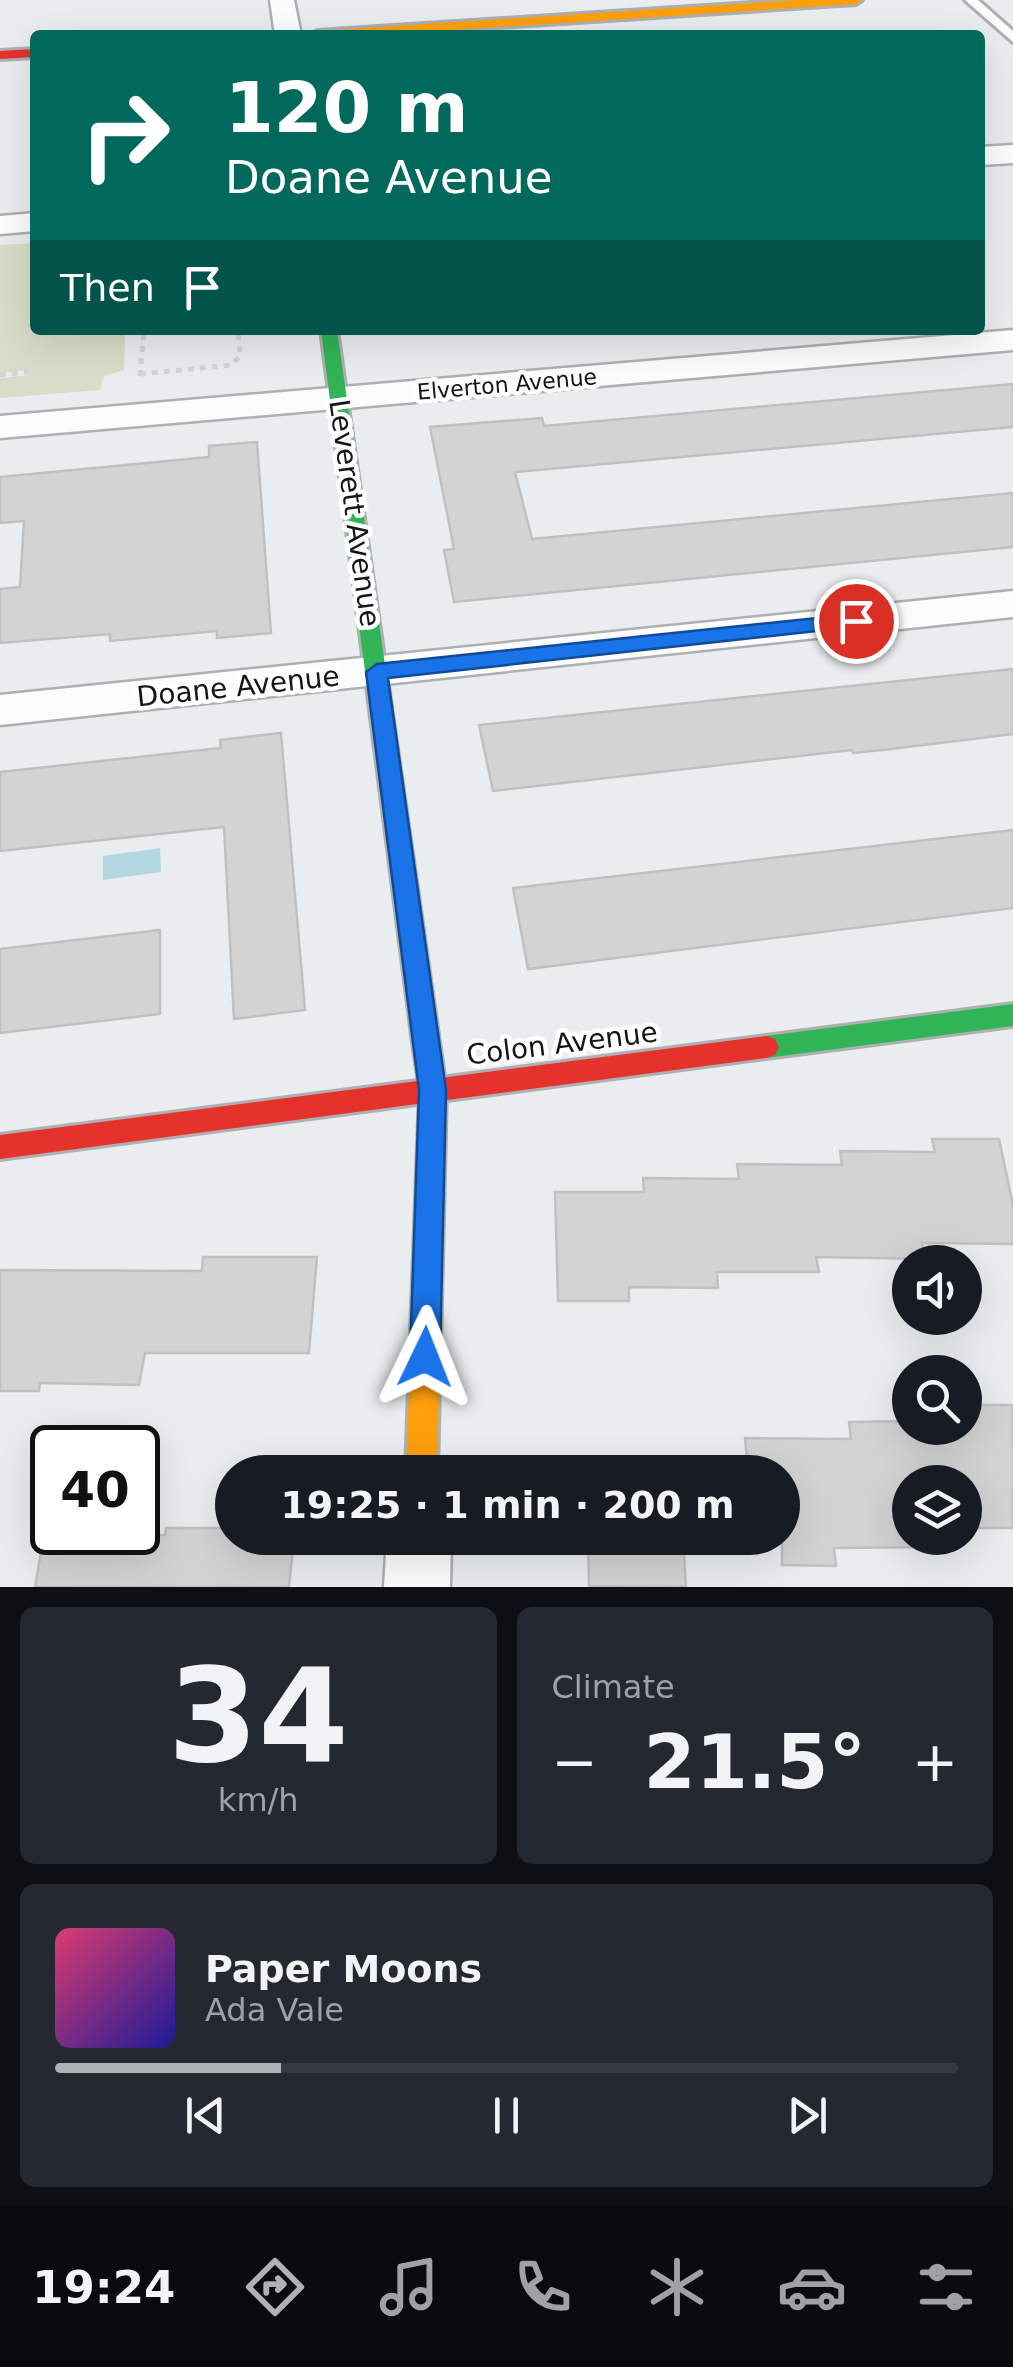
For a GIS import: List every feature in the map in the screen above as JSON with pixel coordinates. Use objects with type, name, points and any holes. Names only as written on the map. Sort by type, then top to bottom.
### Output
[{"type":"street","points":[[282,0],[287,30]]},
{"type":"street","points":[[374,30],[650,6],[856,0]]},
{"type":"street","points":[[0,56],[30,53]]},
{"type":"street","points":[[985,156],[1013,154]]},
{"type":"street","points":[[0,225],[30,222]]},
{"type":"street","name":"Leverett Avenue","points":[[330,335],[433,1090],[422,1455]]},
{"type":"street","name":"Elverton Avenue","points":[[0,428],[1013,340]]},
{"type":"street","name":"Doane Avenue","points":[[0,710],[1013,604]]},
{"type":"street","name":"Colon Avenue","points":[[0,1146],[1013,1015]]},
{"type":"street","points":[[417,1587],[418,1555]]},
{"type":"lane","points":[[971,0],[1013,38]]},
{"type":"path","points":[[140,386],[144,335]]},
{"type":"path","points":[[140,374],[231,365],[240,356],[238,335]]},
{"type":"path","points":[[0,376],[29,372]]},
{"type":"green space","points":[[30,243],[30,335],[125,335],[124,370],[104,376],[100,390],[0,398],[0,378],[29,375],[27,370],[0,373],[0,245]]},
{"type":"water","points":[[160,848],[161,872],[103,880],[103,856]]},
{"type":"building","points":[[1013,384],[1013,427],[515,472],[532,539],[1013,493],[1013,547],[454,602],[444,550],[454,549],[430,427],[542,418],[544,426]]},
{"type":"building","points":[[257,442],[271,633],[217,638],[217,631],[110,641],[110,634],[0,643],[0,589],[20,587],[24,521],[0,523],[0,477],[209,457],[209,446]]},
{"type":"building","points":[[1013,669],[1013,734],[493,791],[479,725]]},
{"type":"building","points":[[281,733],[305,1010],[234,1019],[224,827],[0,851],[0,772],[221,748],[220,740]]},
{"type":"building","points":[[1013,830],[1013,908],[528,969],[513,888]]},
{"type":"building","points":[[160,930],[160,1014],[0,1033],[0,949]]},
{"type":"building","points":[[932,1139],[999,1139],[1013,1205],[1013,1244],[892,1245],[892,1258],[816,1257],[819,1272],[717,1272],[718,1288],[629,1287],[629,1301],[558,1301],[555,1192],[644,1192],[643,1178],[739,1179],[737,1164],[842,1165],[840,1151],[935,1152]]},
{"type":"building","points":[[203,1257],[317,1257],[309,1353],[145,1353],[139,1385],[40,1383],[39,1391],[0,1391],[0,1270],[202,1271]]},
{"type":"building","points":[[982,1405],[1013,1405],[1013,1528],[982,1528],[982,1465],[892,1465],[892,1547],[834,1548],[836,1566],[782,1565],[782,1555],[800,1555],[800,1455],[746,1455],[745,1438],[851,1439],[849,1422],[892,1421],[892,1445],[982,1445]]},
{"type":"building","points":[[166,1528],[215,1528],[215,1555],[292,1555],[289,1587],[35,1587],[41,1555],[160,1555],[160,1535],[165,1535]]},
{"type":"building","points":[[588,1555],[684,1555],[686,1587],[589,1586]]},
{"type":"traffic: fast","points":[[330,335],[425,1035]]},
{"type":"traffic: fast","points":[[766,1047],[1013,1015]]},
{"type":"traffic: slow","points":[[394,30],[856,0]]},
{"type":"traffic: slow","points":[[422,1455],[433,1090],[425,1035]]},
{"type":"traffic: jam","points":[[0,55],[30,53]]},
{"type":"traffic: jam","points":[[0,1147],[766,1047]]},
{"type":"route","points":[[425,1357],[433,1090],[377,672],[856,621]]}]
